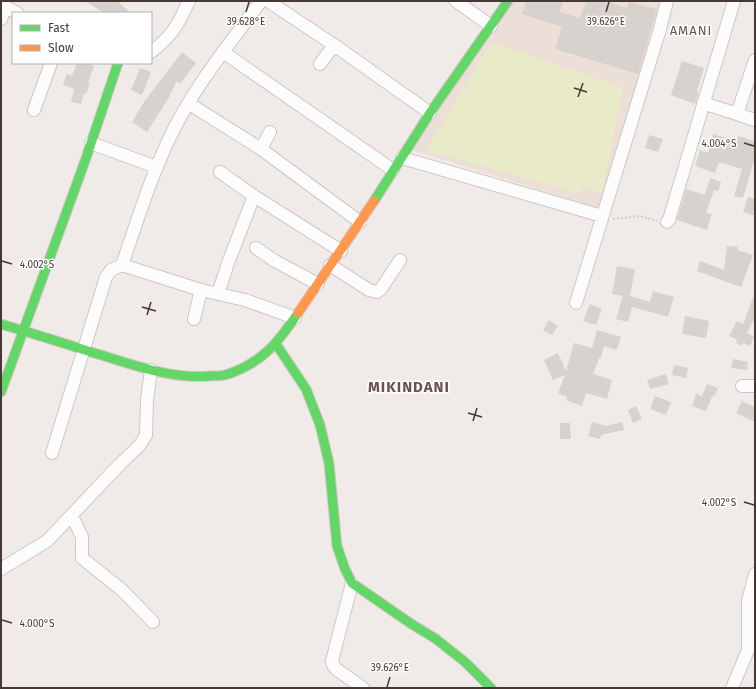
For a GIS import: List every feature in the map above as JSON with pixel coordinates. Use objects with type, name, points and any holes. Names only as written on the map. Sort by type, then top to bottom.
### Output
[{"type":"street","points":[[122,265],[156,167],[173,130],[188,103],[223,52],[261,1]]},
{"type":"street","points":[[268,1],[334,45],[430,113]]},
{"type":"street","points":[[456,1],[491,26]]},
{"type":"street","points":[[1,324],[151,370],[178,375],[224,375],[244,367],[261,357],[276,344],[295,318],[341,251],[430,113],[508,1]]},
{"type":"street","points":[[576,303],[660,29],[667,1]]},
{"type":"street","points":[[667,222],[669,220],[734,1]]},
{"type":"street","points":[[152,51],[160,46],[179,23],[184,3]]},
{"type":"street","points":[[1,19],[3,4],[16,12]]},
{"type":"street","points":[[320,64],[334,45]]},
{"type":"street","points":[[223,52],[393,170]]},
{"type":"street","points":[[737,114],[755,60]]},
{"type":"street","points":[[34,110],[51,64]]},
{"type":"street","points":[[1,392],[91,143],[118,64]]},
{"type":"street","points":[[188,103],[261,149],[360,222]]},
{"type":"street","points":[[703,103],[755,120]]},
{"type":"street","points":[[261,149],[270,132]]},
{"type":"street","points":[[91,143],[156,167]]},
{"type":"street","points":[[402,158],[602,216]]},
{"type":"street","points":[[220,172],[254,196],[341,251]]},
{"type":"street","points":[[218,294],[228,263],[254,196]]},
{"type":"street","points":[[256,248],[275,261],[318,284]]},
{"type":"street","points":[[330,265],[369,290],[378,292],[400,260]]},
{"type":"street","points":[[52,453],[85,350],[106,277],[111,270],[122,265],[201,290],[245,300],[295,318]]},
{"type":"street","points":[[194,319],[201,290]]},
{"type":"street","points":[[276,344],[306,389],[320,425],[329,463],[337,546],[345,569],[352,583],[436,639],[465,662],[491,688]]},
{"type":"street","points":[[1,569],[47,541],[140,445],[146,435],[147,400],[151,370]]},
{"type":"street","points":[[742,386],[755,386]]},
{"type":"street","points":[[72,516],[82,537],[82,558],[122,590],[153,622]]},
{"type":"street","points":[[732,688],[748,650],[748,601],[755,574]]},
{"type":"street","points":[[352,583],[332,661],[333,666],[336,669],[364,688]]},
{"type":"path","points":[[602,216],[612,219],[640,216],[667,222]]},
{"type":"shaded area","points":[[511,1],[664,1],[601,209],[412,150]]},
{"type":"green space","points":[[491,43],[495,45],[496,43],[623,88],[602,194],[582,187],[580,194],[426,150]]},
{"type":"building","points":[[85,1],[117,1],[130,12],[102,12]]},
{"type":"building","points":[[526,1],[563,1],[560,12],[580,18],[586,1],[606,1],[627,8],[629,2],[657,9],[638,74],[555,49],[562,27],[522,14]]},
{"type":"building","points":[[182,52],[196,63],[180,84],[177,81],[168,99],[147,132],[132,122],[144,102]]},
{"type":"building","points":[[682,61],[704,68],[697,91],[699,92],[695,104],[671,95]]},
{"type":"building","points":[[77,64],[88,64],[94,66],[88,83],[90,83],[86,94],[84,93],[81,104],[71,102],[74,89],[63,85],[67,74],[72,76]]},
{"type":"building","points":[[140,68],[151,72],[142,95],[131,90]]},
{"type":"building","points":[[713,134],[737,141],[738,136],[755,141],[755,157],[743,198],[734,196],[742,169],[719,162],[715,173],[695,166],[700,150],[708,153]]},
{"type":"building","points":[[649,135],[663,139],[658,152],[645,148]]},
{"type":"building","points":[[710,178],[721,182],[718,191],[714,190],[706,213],[712,214],[707,230],[677,220],[686,189],[705,195]]},
{"type":"building","points":[[748,197],[755,199],[755,216],[743,212]]},
{"type":"building","points":[[727,246],[738,247],[737,250],[753,255],[741,287],[697,271],[700,261],[724,270]]},
{"type":"building","points":[[617,266],[635,269],[630,296],[650,302],[653,291],[674,297],[668,317],[632,307],[628,322],[616,319],[623,296],[612,294]]},
{"type":"building","points":[[754,295],[755,318],[747,333],[754,337],[750,346],[743,343],[742,346],[736,343],[737,340],[729,336],[737,321],[743,324]]},
{"type":"building","points":[[590,304],[602,309],[596,325],[583,321]]},
{"type":"building","points":[[685,316],[709,321],[706,338],[682,334]]},
{"type":"building","points":[[549,320],[558,326],[552,335],[543,330]]},
{"type":"building","points":[[597,330],[621,337],[617,350],[604,346],[601,358],[599,358],[593,374],[612,380],[607,399],[586,393],[582,406],[566,400],[567,397],[558,393],[565,375],[553,380],[544,360],[558,353],[566,371],[574,343],[592,348]]},
{"type":"building","points":[[733,359],[748,362],[747,370],[731,368]]},
{"type":"building","points":[[674,365],[688,368],[686,378],[672,375]]},
{"type":"building","points":[[666,374],[669,384],[650,389],[647,380]]},
{"type":"building","points":[[707,384],[718,388],[714,397],[712,396],[706,411],[692,406],[696,394],[702,396]]},
{"type":"building","points":[[655,396],[671,402],[666,415],[650,409]]},
{"type":"building","points":[[742,401],[755,407],[755,422],[736,413]]},
{"type":"building","points":[[636,406],[642,419],[633,423],[628,410]]},
{"type":"building","points":[[592,422],[606,426],[622,422],[624,430],[601,435],[600,439],[588,436]]},
{"type":"building","points":[[560,423],[570,423],[571,439],[560,439]]},
{"type":"traffic: fast","points":[[374,201],[430,113],[508,1]]},
{"type":"traffic: fast","points":[[1,392],[85,161],[118,64]]},
{"type":"traffic: fast","points":[[1,324],[150,370],[195,377],[225,375],[249,365],[276,343],[298,313]]},
{"type":"traffic: fast","points":[[276,344],[306,389],[320,425],[329,463],[337,546],[345,569],[352,583],[436,639],[465,662],[491,688]]},
{"type":"traffic: slow","points":[[298,313],[374,201]]},
{"type":"district","name":"AMANI","points":[[691,30]]},
{"type":"district","name":"MIKINDANI","points":[[409,387]]}]
